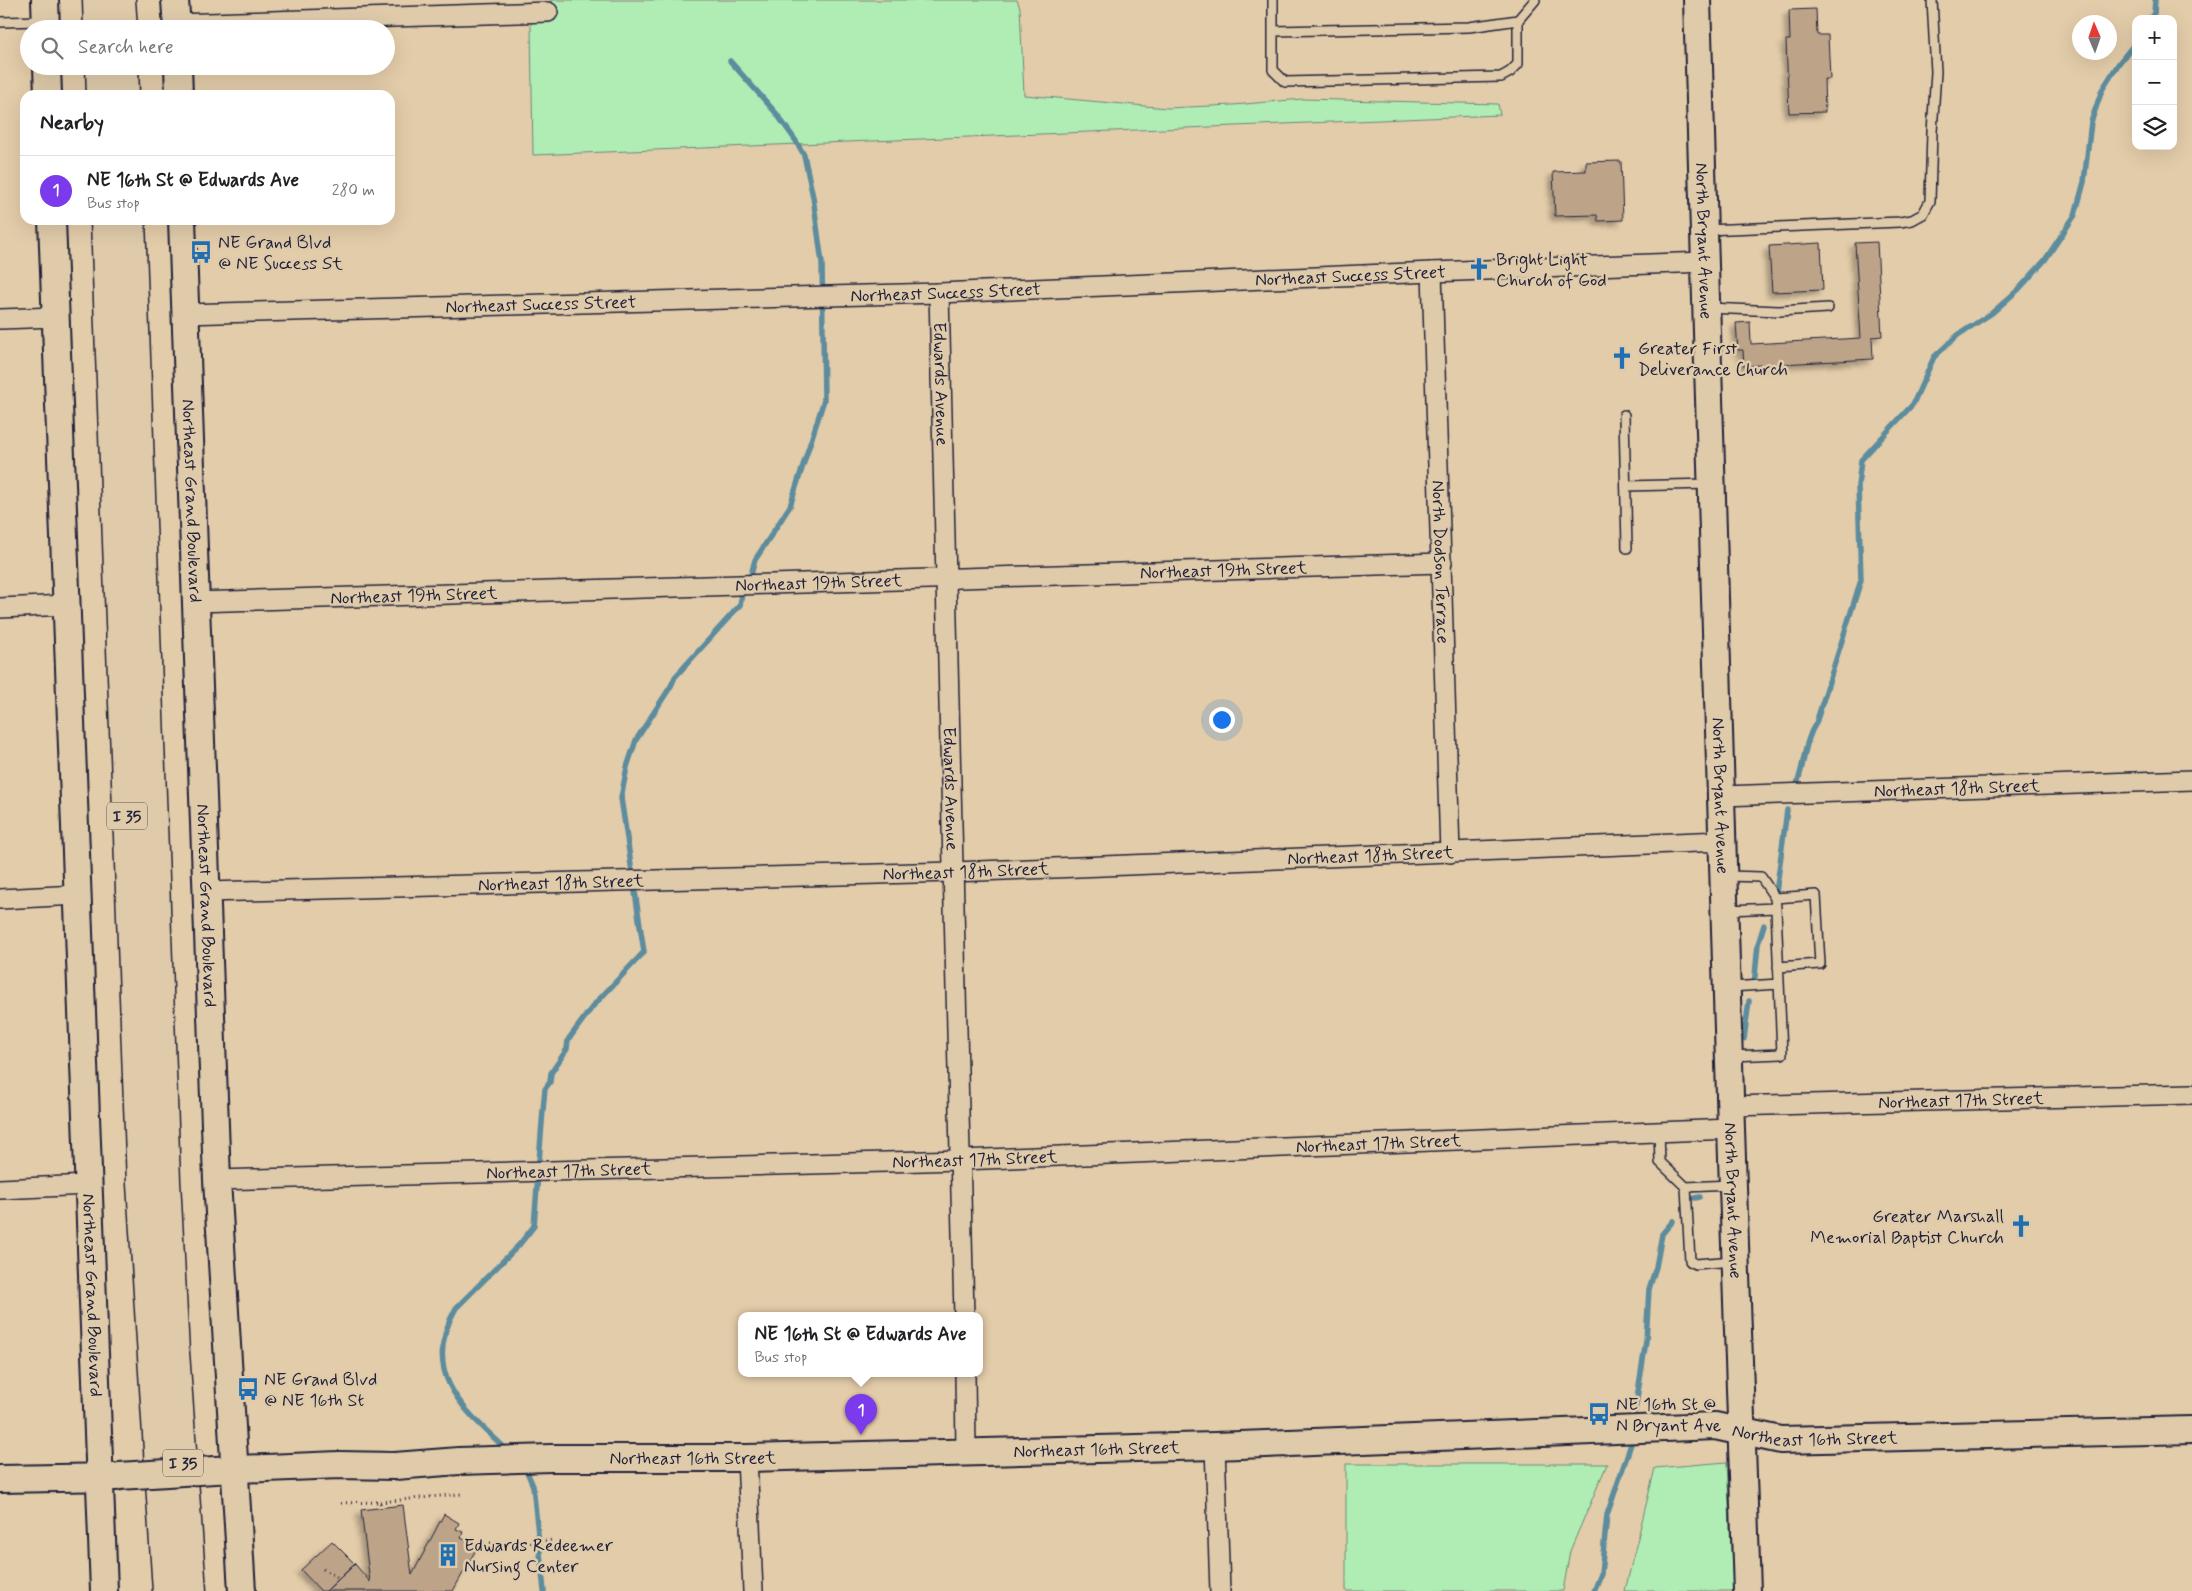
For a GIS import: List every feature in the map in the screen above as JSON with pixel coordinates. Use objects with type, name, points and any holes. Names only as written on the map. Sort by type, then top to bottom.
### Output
[{"type":"highway","points":[[97,0],[98,20]]},
{"type":"highway","points":[[121,0],[122,20]]},
{"type":"highway","points":[[100,75],[101,90]]},
{"type":"highway","points":[[124,75],[125,90]]},
{"type":"highway","name":"I 35","points":[[105,225],[141,1184],[167,1591]]},
{"type":"highway","name":"I 35","points":[[131,225],[166,1181],[175,1352],[192,1591]]},
{"type":"street","name":"North Bryant Avenue","points":[[1697,0],[1729,1056],[1748,1591]]},
{"type":"street","points":[[176,18],[548,12]]},
{"type":"street","points":[[47,75],[48,90]]},
{"type":"street","points":[[178,75],[179,90]]},
{"type":"street","name":"Northeast Grand Boulevard","points":[[52,225],[88,1185],[110,1477],[104,1591]]},
{"type":"street","name":"Northeast Grand Boulevard","points":[[182,225],[217,1180],[225,1469],[242,1591]]},
{"type":"street","name":"Northeast Success Street","points":[[185,314],[939,293],[1706,262]]},
{"type":"street","name":"North Dodson Terrace","points":[[1432,272],[1450,853]]},
{"type":"street","name":"Edwards Avenue","points":[[939,293],[964,1312]]},
{"type":"street","points":[[0,319],[56,317]]},
{"type":"street","name":"Northeast 19th Street","points":[[195,602],[1442,564]]},
{"type":"street","points":[[0,608],[67,605]]},
{"type":"street","name":"Northeast 18th Street","points":[[1722,796],[2192,780]]},
{"type":"street","name":"Northeast 18th Street","points":[[207,892],[953,872],[1723,841]]},
{"type":"street","points":[[0,899],[77,895]]},
{"type":"street","name":"Northeast 17th Street","points":[[217,1180],[961,1160],[1659,1131],[1731,1117],[2192,1094]]},
{"type":"street","points":[[0,1189],[88,1185]]},
{"type":"street","points":[[965,1377],[966,1452]]},
{"type":"street","name":"Northeast 16th Street","points":[[0,1480],[110,1477],[225,1469],[339,1465],[395,1466],[459,1461],[551,1458],[747,1458],[1215,1446],[1705,1426],[1715,1426],[1781,1440],[2192,1430]]},
{"type":"street","points":[[1215,1446],[1220,1591]]},
{"type":"street","points":[[747,1458],[752,1591]]},
{"type":"lane","points":[[1272,0],[1273,70],[1285,82],[1501,76],[1510,72],[1518,64],[1518,20],[1535,0]]},
{"type":"lane","points":[[1705,230],[1900,222],[1912,220],[1923,214],[1930,201],[1936,72],[1932,0]]},
{"type":"lane","points":[[0,22],[45,16]]},
{"type":"lane","points":[[1273,31],[1469,27],[1518,20]]},
{"type":"lane","points":[[1707,308],[1779,311],[1828,308]]},
{"type":"lane","points":[[1624,415],[1627,548]]},
{"type":"lane","points":[[1626,486],[1713,484]]},
{"type":"lane","points":[[1724,876],[1761,877],[1775,903],[1782,1054],[1729,1056]]},
{"type":"lane","points":[[1725,911],[1816,895],[1820,964],[1778,967]]},
{"type":"lane","points":[[1727,987],[1779,984]]},
{"type":"lane","points":[[1659,1131],[1660,1162],[1686,1187],[1690,1261],[1696,1264],[1736,1260]]},
{"type":"lane","points":[[1686,1187],[1734,1185]]},
{"type":"path","points":[[341,1503],[380,1502],[461,1494]]},
{"type":"path","points":[[380,1502],[381,1508]]},
{"type":"path","points":[[490,1543],[526,1543],[554,1540]]},
{"type":"path","points":[[323,1569],[340,1579]]},
{"type":"green space","points":[[551,0],[1017,0],[1020,8],[1024,95],[1167,108],[1303,99],[1498,104],[1500,115],[533,155],[531,24]]},
{"type":"green space","points":[[1727,1462],[1733,1591],[1625,1591],[1655,1468]]},
{"type":"green space","points":[[1346,1464],[1607,1464],[1570,1551],[1563,1591],[1346,1591]]},
{"type":"building","points":[[1816,9],[1817,35],[1828,35],[1830,79],[1824,79],[1825,112],[1789,113],[1786,40],[1790,40],[1789,10]]},
{"type":"building","points":[[1621,161],[1623,220],[1598,221],[1597,215],[1555,216],[1553,172],[1586,171],[1586,162]]},
{"type":"building","points":[[1877,242],[1882,336],[1872,337],[1873,359],[1744,366],[1743,350],[1738,350],[1736,323],[1750,322],[1751,344],[1861,338],[1855,243]]},
{"type":"building","points":[[1821,243],[1823,290],[1772,292],[1769,246]]},
{"type":"building","name":"Edwards Redeemer Nursing Center","points":[[403,1505],[412,1575],[444,1514],[459,1523],[456,1529],[463,1532],[461,1538],[478,1546],[453,1591],[326,1591],[355,1564],[370,1582],[361,1510]]},
{"type":"building","points":[[332,1541],[355,1564],[326,1591],[321,1591],[301,1570]]},
{"type":"waterway","points":[[2153,15],[2155,0]]},
{"type":"waterway","points":[[1795,789],[1806,747],[1816,723],[1861,580],[1858,486],[1861,460],[1913,404],[1934,357],[1958,335],[1992,313],[2019,289],[2045,260],[2075,215],[2084,182],[2091,122],[2102,90],[2132,47]]},
{"type":"waterway","points":[[730,61],[776,113],[804,155],[813,197],[822,263],[824,400],[790,506],[755,560],[749,582]]},
{"type":"waterway","points":[[507,1450],[475,1420],[451,1388],[444,1371],[442,1352],[446,1331],[456,1308],[519,1245],[534,1226],[545,1089],[550,1082],[551,1073],[567,1049],[568,1040],[593,1006],[644,952],[621,798],[627,767],[636,740],[675,677],[740,605],[742,594],[746,590]]},
{"type":"waterway","points":[[1776,893],[1787,810]]},
{"type":"waterway","points":[[1754,986],[1758,944],[1764,925]]},
{"type":"waterway","points":[[1744,1039],[1749,1001]]},
{"type":"waterway","points":[[1695,1198],[1700,1197]]},
{"type":"waterway","points":[[1635,1411],[1646,1341],[1649,1289],[1656,1267],[1662,1234],[1673,1221]]},
{"type":"waterway","points":[[1594,1591],[1601,1574],[1607,1515],[1631,1444]]},
{"type":"waterway","points":[[525,1467],[533,1486],[544,1591]]},
{"type":"place","name":"NE Grand Blvd @ NE Success St","points":[[201,252]]},
{"type":"place","name":"Bright Light Church of God","points":[[1479,269]]},
{"type":"place","name":"Greater First Deliverance Church","points":[[1622,358]]},
{"type":"place","name":"Greater Marshall Memorial Baptist Church","points":[[2021,1226]]},
{"type":"place","name":"NE Grand Blvd @ NE 16th St","points":[[248,1389]]},
{"type":"place","name":"NE 16th St @ N Bryant Ave","points":[[1599,1414]]},
{"type":"place","name":"NE 16th St @ Edwards Ave","points":[[861,1435]]},
{"type":"place","name":"Edwards Redeemer Nursing Center","points":[[448,1555]]}]
